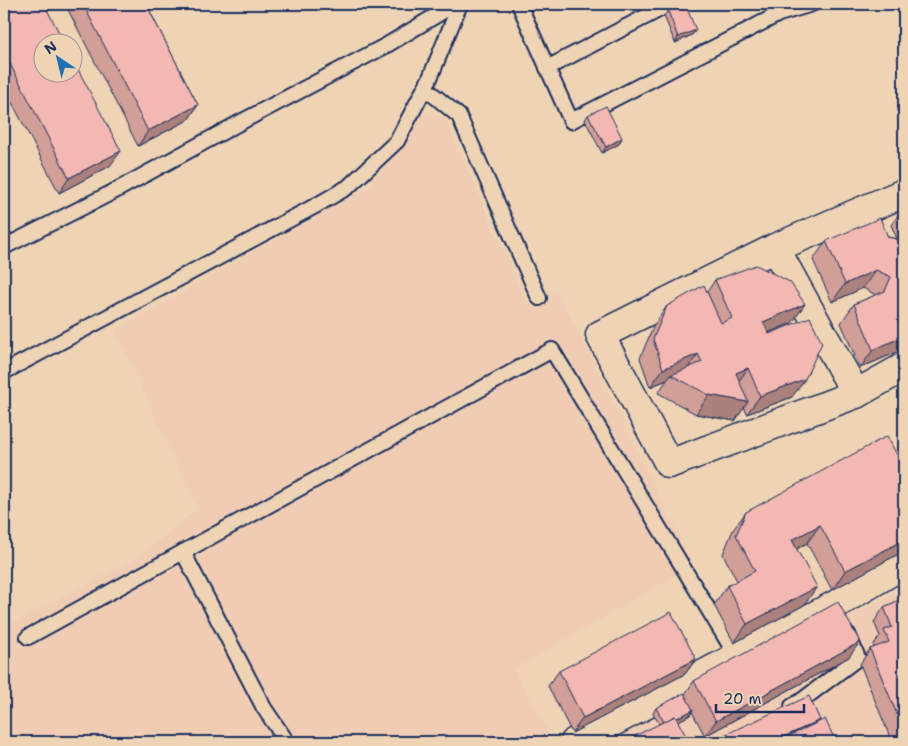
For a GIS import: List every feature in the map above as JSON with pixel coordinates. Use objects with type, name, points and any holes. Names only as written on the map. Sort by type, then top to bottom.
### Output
[{"type":"street","points":[[904,192],[775,248],[600,335],[669,464],[856,394],[904,367]]},
{"type":"street","points":[[775,248],[856,394]]},
{"type":"street","points":[[575,742],[737,657],[839,614],[904,564]]},
{"type":"lane","points":[[4,247],[113,192],[388,45],[455,4]]},
{"type":"lane","points":[[4,372],[348,187],[397,141],[430,78],[460,4]]},
{"type":"lane","points":[[519,4],[571,121],[778,14],[812,4]]},
{"type":"lane","points":[[548,68],[670,4]]},
{"type":"lane","points":[[425,88],[459,116],[539,298]]},
{"type":"lane","points":[[28,637],[552,350],[737,657]]},
{"type":"lane","points":[[183,552],[264,708],[287,742]]},
{"type":"lane","points":[[782,711],[801,701],[858,658],[839,614]]},
{"type":"shaded area","points":[[422,113],[446,119],[527,305],[558,291],[694,565],[514,669],[554,742],[4,742],[4,627],[135,559],[197,509],[115,330],[370,186]]},
{"type":"shaded area","points":[[904,589],[904,742],[589,742]]},
{"type":"building","points":[[4,4],[44,4],[59,32],[32,32],[32,82],[82,82],[82,77],[121,151],[69,178],[4,52]]},
{"type":"building","points":[[83,4],[146,4],[198,105],[148,131]]},
{"type":"building","points":[[685,4],[696,30],[678,37],[668,11]]},
{"type":"building","points":[[606,106],[622,138],[606,147],[588,115]]},
{"type":"building","points":[[880,218],[888,237],[904,241],[904,336],[873,350],[854,304],[885,291],[891,277],[876,270],[845,284],[826,241]]},
{"type":"building","points":[[756,265],[790,282],[805,304],[763,322],[769,334],[810,317],[822,343],[805,379],[760,396],[748,368],[736,373],[748,402],[709,395],[671,375],[702,362],[698,354],[663,369],[653,339],[667,306],[704,285],[721,323],[732,318],[715,280]]},
{"type":"building","points":[[887,436],[904,468],[904,540],[845,571],[820,525],[792,540],[817,587],[747,624],[727,586],[755,571],[736,535],[746,512]]},
{"type":"building","points":[[904,598],[904,731],[870,649],[889,642],[884,630],[892,627],[884,607]]},
{"type":"building","points":[[838,602],[860,642],[716,721],[694,681]]},
{"type":"building","points":[[671,612],[696,659],[583,718],[559,671]]},
{"type":"building","points":[[684,693],[693,710],[664,722],[656,708]]},
{"type":"building","points":[[809,696],[820,720],[773,742],[709,742]]},
{"type":"building","points":[[675,716],[689,742],[623,742]]},
{"type":"building","points":[[825,719],[836,742],[776,742]]}]
